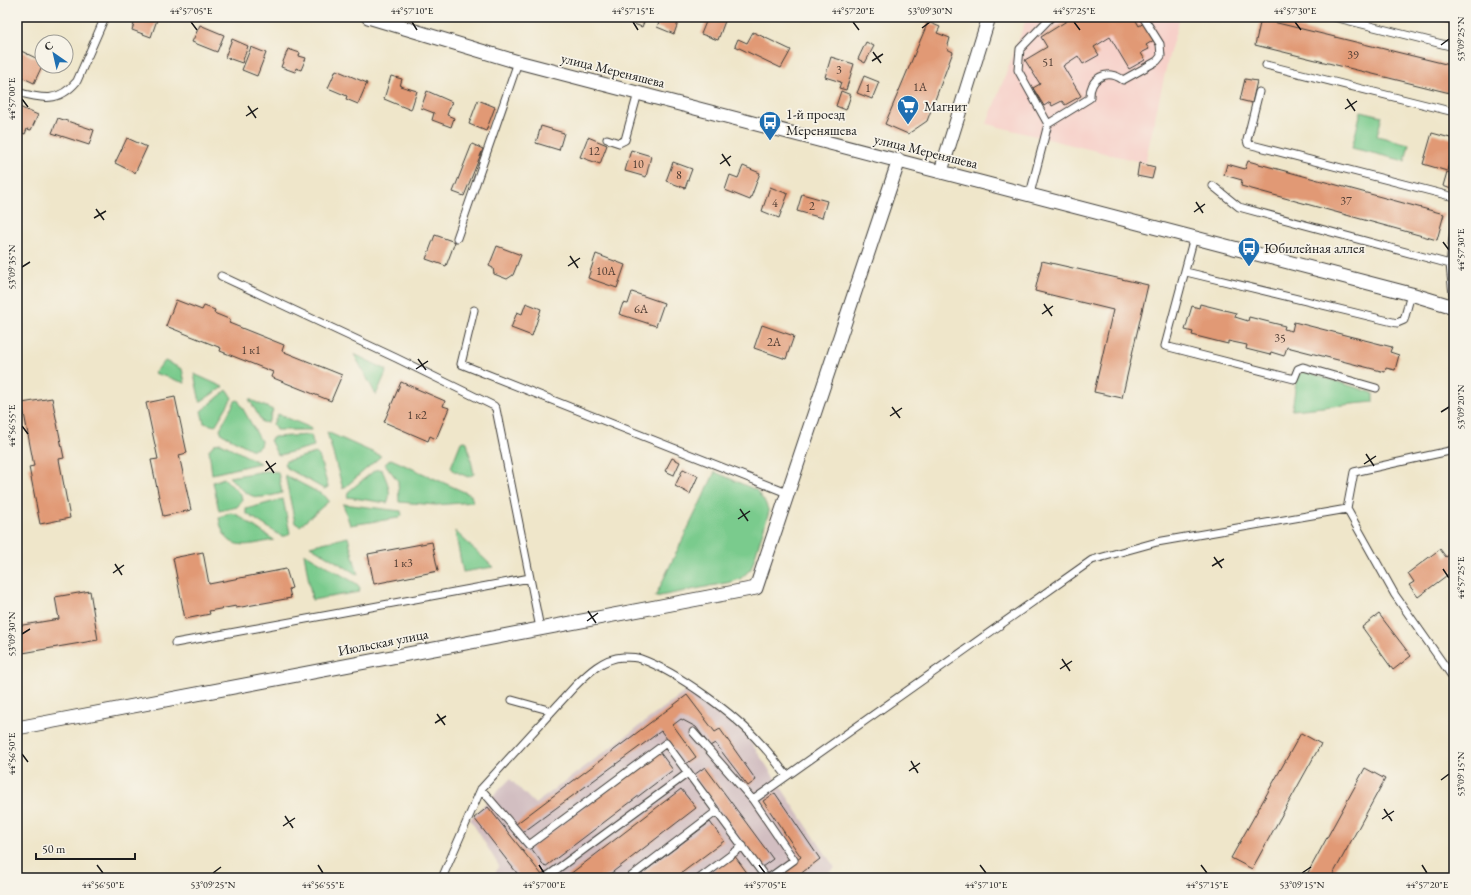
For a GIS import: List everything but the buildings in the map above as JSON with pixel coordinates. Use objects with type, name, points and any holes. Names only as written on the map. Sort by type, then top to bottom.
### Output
[{"type":"street","name":"улица Мереняшева","points":[[368,17],[518,62],[941,170],[1454,306]]},
{"type":"street","points":[[941,170],[989,17]]},
{"type":"street","points":[[787,493],[899,160]]},
{"type":"street","name":"Июльская улица","points":[[17,728],[756,588],[787,493]]},
{"type":"lane","points":[[17,92],[39,98],[47,98],[62,94],[70,89],[77,81],[105,17]]},
{"type":"lane","points":[[1030,194],[1048,124],[1018,70],[1020,49],[1051,17]]},
{"type":"lane","points":[[1048,124],[1090,98],[1089,90],[1093,82],[1100,76],[1110,74],[1123,80],[1157,61],[1162,51],[1160,44],[1143,17]]},
{"type":"lane","points":[[1334,17],[1454,47]]},
{"type":"lane","points":[[457,238],[518,62]]},
{"type":"lane","points":[[1266,66],[1454,112]]},
{"type":"lane","points":[[1260,92],[1247,140],[1248,144],[1454,197]]},
{"type":"lane","points":[[607,139],[619,143],[625,140],[638,93]]},
{"type":"lane","points":[[1213,186],[1239,207],[1450,264]]},
{"type":"lane","points":[[1454,229],[1450,264],[1454,306]]},
{"type":"lane","points":[[1194,237],[1186,272],[1165,346],[1294,379],[1298,369],[1303,367],[1376,388]]},
{"type":"lane","points":[[1186,272],[1397,324],[1404,320],[1411,294]]},
{"type":"lane","points":[[221,276],[492,405],[496,410],[504,446],[540,628]]},
{"type":"lane","points":[[474,310],[461,364],[787,493]]},
{"type":"lane","points":[[1454,450],[1354,472],[1347,509],[1395,595],[1454,679]]},
{"type":"lane","points":[[753,800],[1092,560],[1157,542],[1347,509]]},
{"type":"lane","points":[[175,644],[530,578]]},
{"type":"lane","points":[[442,878],[481,789],[591,670],[605,662],[622,657],[640,658],[690,685],[731,716],[760,742],[787,776]]},
{"type":"lane","points":[[512,700],[552,711]]},
{"type":"lane","points":[[481,789],[529,845],[666,743],[767,878],[794,860],[753,800],[693,732]]},
{"type":"lane","points":[[545,878],[688,773]]},
{"type":"lane","points":[[629,878],[717,811]]},
{"type":"lane","points":[[700,878],[743,846]]},
{"type":"shaded area","points":[[1027,17],[1180,17],[1169,55],[1145,163],[987,124]]},
{"type":"shaded area","points":[[686,691],[744,732],[835,868],[821,878],[493,878],[499,866],[470,819],[510,779],[535,804]]},
{"type":"green space","points":[[1361,111],[1382,116],[1377,136],[1409,144],[1405,161],[1352,148]]},
{"type":"green space","points":[[354,354],[387,370],[376,395]]},
{"type":"green space","points":[[165,361],[182,369],[185,383],[154,373]]},
{"type":"green space","points":[[1304,371],[1373,393],[1373,402],[1292,410],[1297,376]]},
{"type":"green space","points":[[194,374],[223,387],[200,402]]},
{"type":"green space","points":[[227,390],[232,398],[215,426],[204,423],[201,411]]},
{"type":"green space","points":[[249,399],[273,410],[268,423],[262,422]]},
{"type":"green space","points":[[238,400],[261,441],[257,448],[251,449],[222,434],[220,429],[235,401]]},
{"type":"green space","points":[[278,414],[311,428],[311,430],[276,430],[273,424]]},
{"type":"green space","points":[[327,432],[381,456],[343,489]]},
{"type":"green space","points":[[311,435],[314,446],[280,455],[277,454],[270,440],[274,437]]},
{"type":"green space","points":[[461,442],[467,442],[474,474],[468,477],[454,471],[451,467]]},
{"type":"green space","points":[[221,443],[260,463],[212,474],[209,450],[214,444]]},
{"type":"green space","points":[[316,453],[319,456],[328,487],[324,489],[287,468],[284,464],[286,461]]},
{"type":"green space","points":[[391,459],[471,495],[473,502],[436,505],[399,502],[398,481],[385,464]]},
{"type":"green space","points":[[375,470],[382,470],[388,486],[389,499],[387,503],[347,497],[348,492]]},
{"type":"green space","points":[[265,471],[278,472],[282,493],[264,497],[252,496],[229,477]]},
{"type":"green space","points":[[715,472],[756,490],[765,502],[769,512],[751,569],[740,579],[731,582],[655,597]]},
{"type":"green space","points":[[285,475],[325,496],[329,501],[300,526],[295,523]]},
{"type":"green space","points":[[224,478],[241,495],[242,501],[237,507],[219,511],[213,482]]},
{"type":"green space","points":[[283,499],[290,533],[286,536],[281,536],[246,513],[246,509]]},
{"type":"green space","points":[[343,504],[401,511],[402,515],[399,518],[350,525]]},
{"type":"green space","points":[[230,513],[236,514],[274,540],[246,545],[232,542],[226,537],[219,518]]},
{"type":"green space","points":[[455,531],[493,567],[463,572]]},
{"type":"green space","points":[[348,537],[358,575],[310,546]]},
{"type":"green space","points":[[304,553],[357,584],[360,588],[359,592],[312,600]]},
{"type":"place","name":"Магнит","points":[[908,126]]},
{"type":"place","name":"1-й проезд Мереняшева","points":[[770,142]]},
{"type":"place","name":"Юбилейная аллея","points":[[1249,268]]}]
